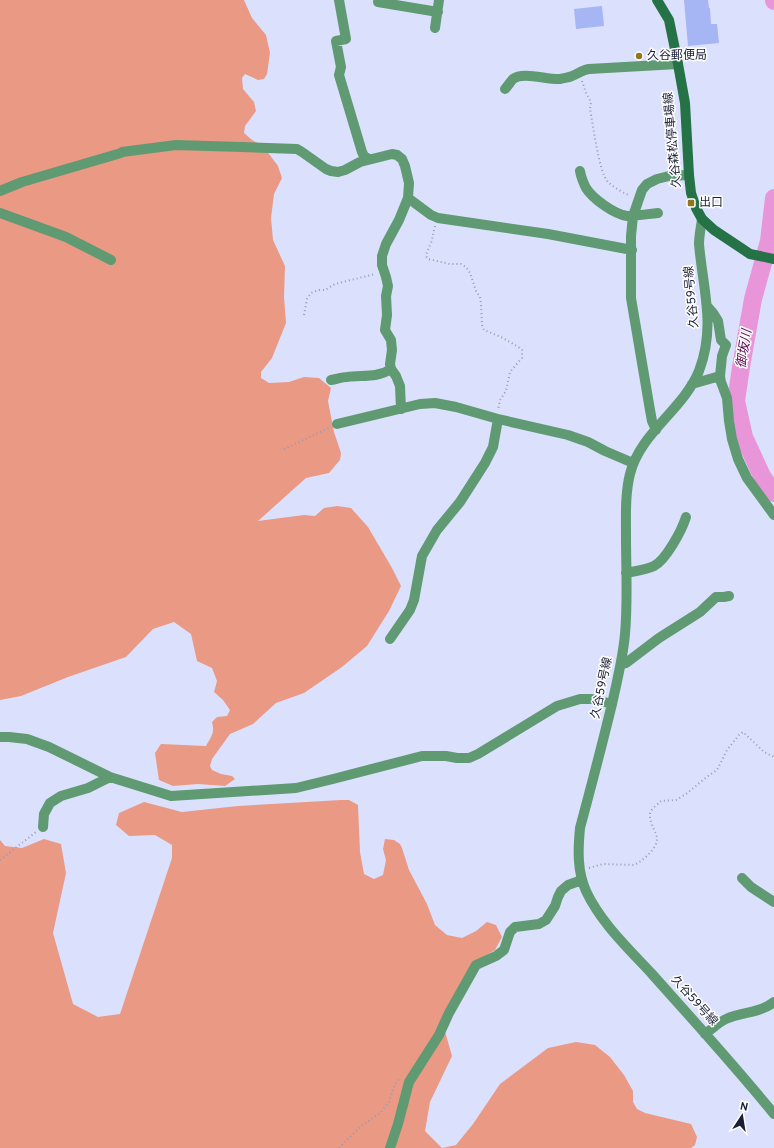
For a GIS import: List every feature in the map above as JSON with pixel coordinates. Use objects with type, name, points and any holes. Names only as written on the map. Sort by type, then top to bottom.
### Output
[{"type":"main road","name":"久谷森松停車場線","points":[[657,0],[669,20],[678,64],[685,103],[691,194],[696,208],[702,219],[714,230],[750,254],[774,259]]},
{"type":"street","points":[[339,0],[346,39],[336,41],[342,67],[339,75],[362,152],[364,156],[369,159]]},
{"type":"street","points":[[435,28],[439,0]]},
{"type":"street","points":[[378,2],[391,2],[438,12]]},
{"type":"street","points":[[505,89],[514,79],[519,77],[529,76],[560,79],[589,69],[678,64]]},
{"type":"street","points":[[0,191],[22,182],[122,152],[176,145],[297,149],[326,169],[338,172],[369,159],[392,154],[397,155],[402,159],[405,166],[409,183],[408,198],[399,220],[386,244],[382,256],[382,265],[388,286],[386,296],[387,315],[385,330],[391,340],[392,350],[390,364],[391,370],[396,376],[400,386],[401,409]]},
{"type":"street","points":[[580,170],[587,190],[595,199],[610,209],[620,214],[633,216],[658,213]]},
{"type":"street","points":[[656,430],[652,422],[631,298],[631,236],[633,216],[642,190],[647,184],[669,176],[689,175]]},
{"type":"street","points":[[408,198],[431,215],[438,218],[548,234],[632,250]]},
{"type":"street","points":[[0,213],[66,237],[111,260]]},
{"type":"street","name":"久谷59号線","points":[[702,219],[699,243],[707,306],[708,332],[705,351],[699,370],[692,384],[678,405],[642,448],[633,463],[627,492],[625,633],[621,664],[580,828],[578,852],[581,876],[589,897],[603,920],[774,1114]]},
{"type":"street","points":[[707,306],[714,313],[718,321],[721,340],[726,345],[722,356],[720,376],[727,398],[729,421],[738,459],[747,478],[774,515]]},
{"type":"street","points":[[331,380],[345,377],[377,375],[391,370]]},
{"type":"street","points":[[692,384],[720,376]]},
{"type":"street","points":[[337,424],[420,404],[435,403],[456,406],[498,419],[568,435],[588,442],[633,463]]},
{"type":"street","points":[[390,639],[410,610],[414,600],[422,556],[437,530],[460,502],[485,463],[493,447],[498,419]]},
{"type":"street","points":[[626,573],[654,566],[660,562],[683,527],[686,517]]},
{"type":"street","points":[[621,664],[626,663],[659,638],[700,612],[716,597],[729,596]]},
{"type":"street","points":[[0,737],[26,739],[49,747],[110,777],[171,796],[296,788],[422,756],[469,758],[557,706],[580,699],[592,699],[612,704]]},
{"type":"street","points":[[43,827],[44,814],[50,803],[61,796],[88,788],[110,777]]},
{"type":"street","points":[[390,1148],[410,1082],[439,1035],[449,1013],[476,965],[496,956],[504,950],[510,932],[515,927],[539,924],[546,920],[562,891],[581,876]]},
{"type":"street","points":[[742,878],[774,902]]},
{"type":"street","points":[[705,1034],[726,1019],[754,1012],[769,1006],[774,1002]]},
{"type":"path","points":[[579,72],[586,93],[591,102],[590,109],[604,176],[608,182],[617,189],[638,200]]},
{"type":"path","points":[[438,218],[426,256],[428,259],[450,264],[462,264],[466,267],[480,297],[482,325],[484,330],[501,337],[522,350],[522,358],[510,372],[506,391],[500,400],[498,407],[498,419]]},
{"type":"path","points":[[304,315],[307,299],[311,293],[318,290],[325,290],[334,284],[364,278],[384,271]]},
{"type":"path","points":[[284,449],[337,424]]},
{"type":"path","points":[[581,876],[595,865],[603,864],[631,866],[637,864],[657,844],[650,816],[651,811],[661,801],[676,800],[686,794],[717,770],[727,750],[739,735],[744,732],[764,752],[774,757]]},
{"type":"path","points":[[0,860],[43,827]]},
{"type":"path","points":[[340,1148],[360,1127],[380,1113],[389,1102],[395,1084],[402,1075]]},
{"type":"shaded area","points":[[0,0],[244,0],[252,18],[266,35],[270,53],[267,74],[264,79],[258,80],[245,74],[242,78],[243,89],[254,102],[256,111],[245,126],[244,133],[252,140],[263,146],[278,166],[282,178],[274,194],[271,218],[273,240],[285,266],[284,297],[286,323],[272,358],[261,372],[261,378],[269,383],[289,382],[304,377],[319,378],[331,388],[328,401],[334,432],[341,453],[340,460],[329,473],[306,478],[258,521],[304,515],[315,516],[324,508],[337,506],[351,508],[368,527],[401,586],[389,611],[367,646],[342,667],[304,693],[276,703],[253,724],[230,734],[212,759],[210,766],[212,770],[221,774],[232,776],[235,779],[225,786],[198,784],[173,786],[159,780],[155,753],[161,744],[206,746],[213,732],[212,722],[217,717],[227,716],[230,710],[223,700],[214,692],[217,681],[212,668],[197,661],[191,634],[174,622],[153,629],[126,657],[68,677],[21,696],[0,700]]},
{"type":"shaded area","points":[[349,800],[358,805],[360,852],[364,874],[374,879],[383,875],[386,860],[383,849],[385,839],[394,840],[400,844],[402,848],[409,870],[427,904],[435,925],[447,935],[462,938],[476,931],[487,922],[496,925],[502,937],[495,950],[474,963],[444,1028],[452,1056],[430,1102],[425,1131],[442,1148],[0,1148],[0,840],[5,846],[22,848],[44,839],[61,844],[66,873],[53,933],[73,1004],[98,1017],[120,1014],[172,858],[172,845],[155,835],[129,836],[116,825],[119,813],[144,802],[182,812],[238,806]]},
{"type":"shaded area","points":[[576,1042],[595,1045],[610,1057],[624,1075],[633,1091],[633,1102],[637,1109],[645,1113],[691,1124],[697,1137],[695,1145],[691,1148],[442,1148],[456,1145],[473,1124],[500,1084],[548,1048]]},
{"type":"building","points":[[684,0],[708,0],[711,24],[717,24],[719,43],[688,46]]},
{"type":"building","points":[[602,6],[604,26],[576,29],[574,9]]},
{"type":"waterway","name":"御坂川","points":[[774,198],[769,241],[753,299],[736,401],[744,437],[762,476],[774,493]]},
{"type":"place","name":"久谷郵便局","points":[[639,56]]},
{"type":"place","name":"出口","points":[[691,203]]}]
